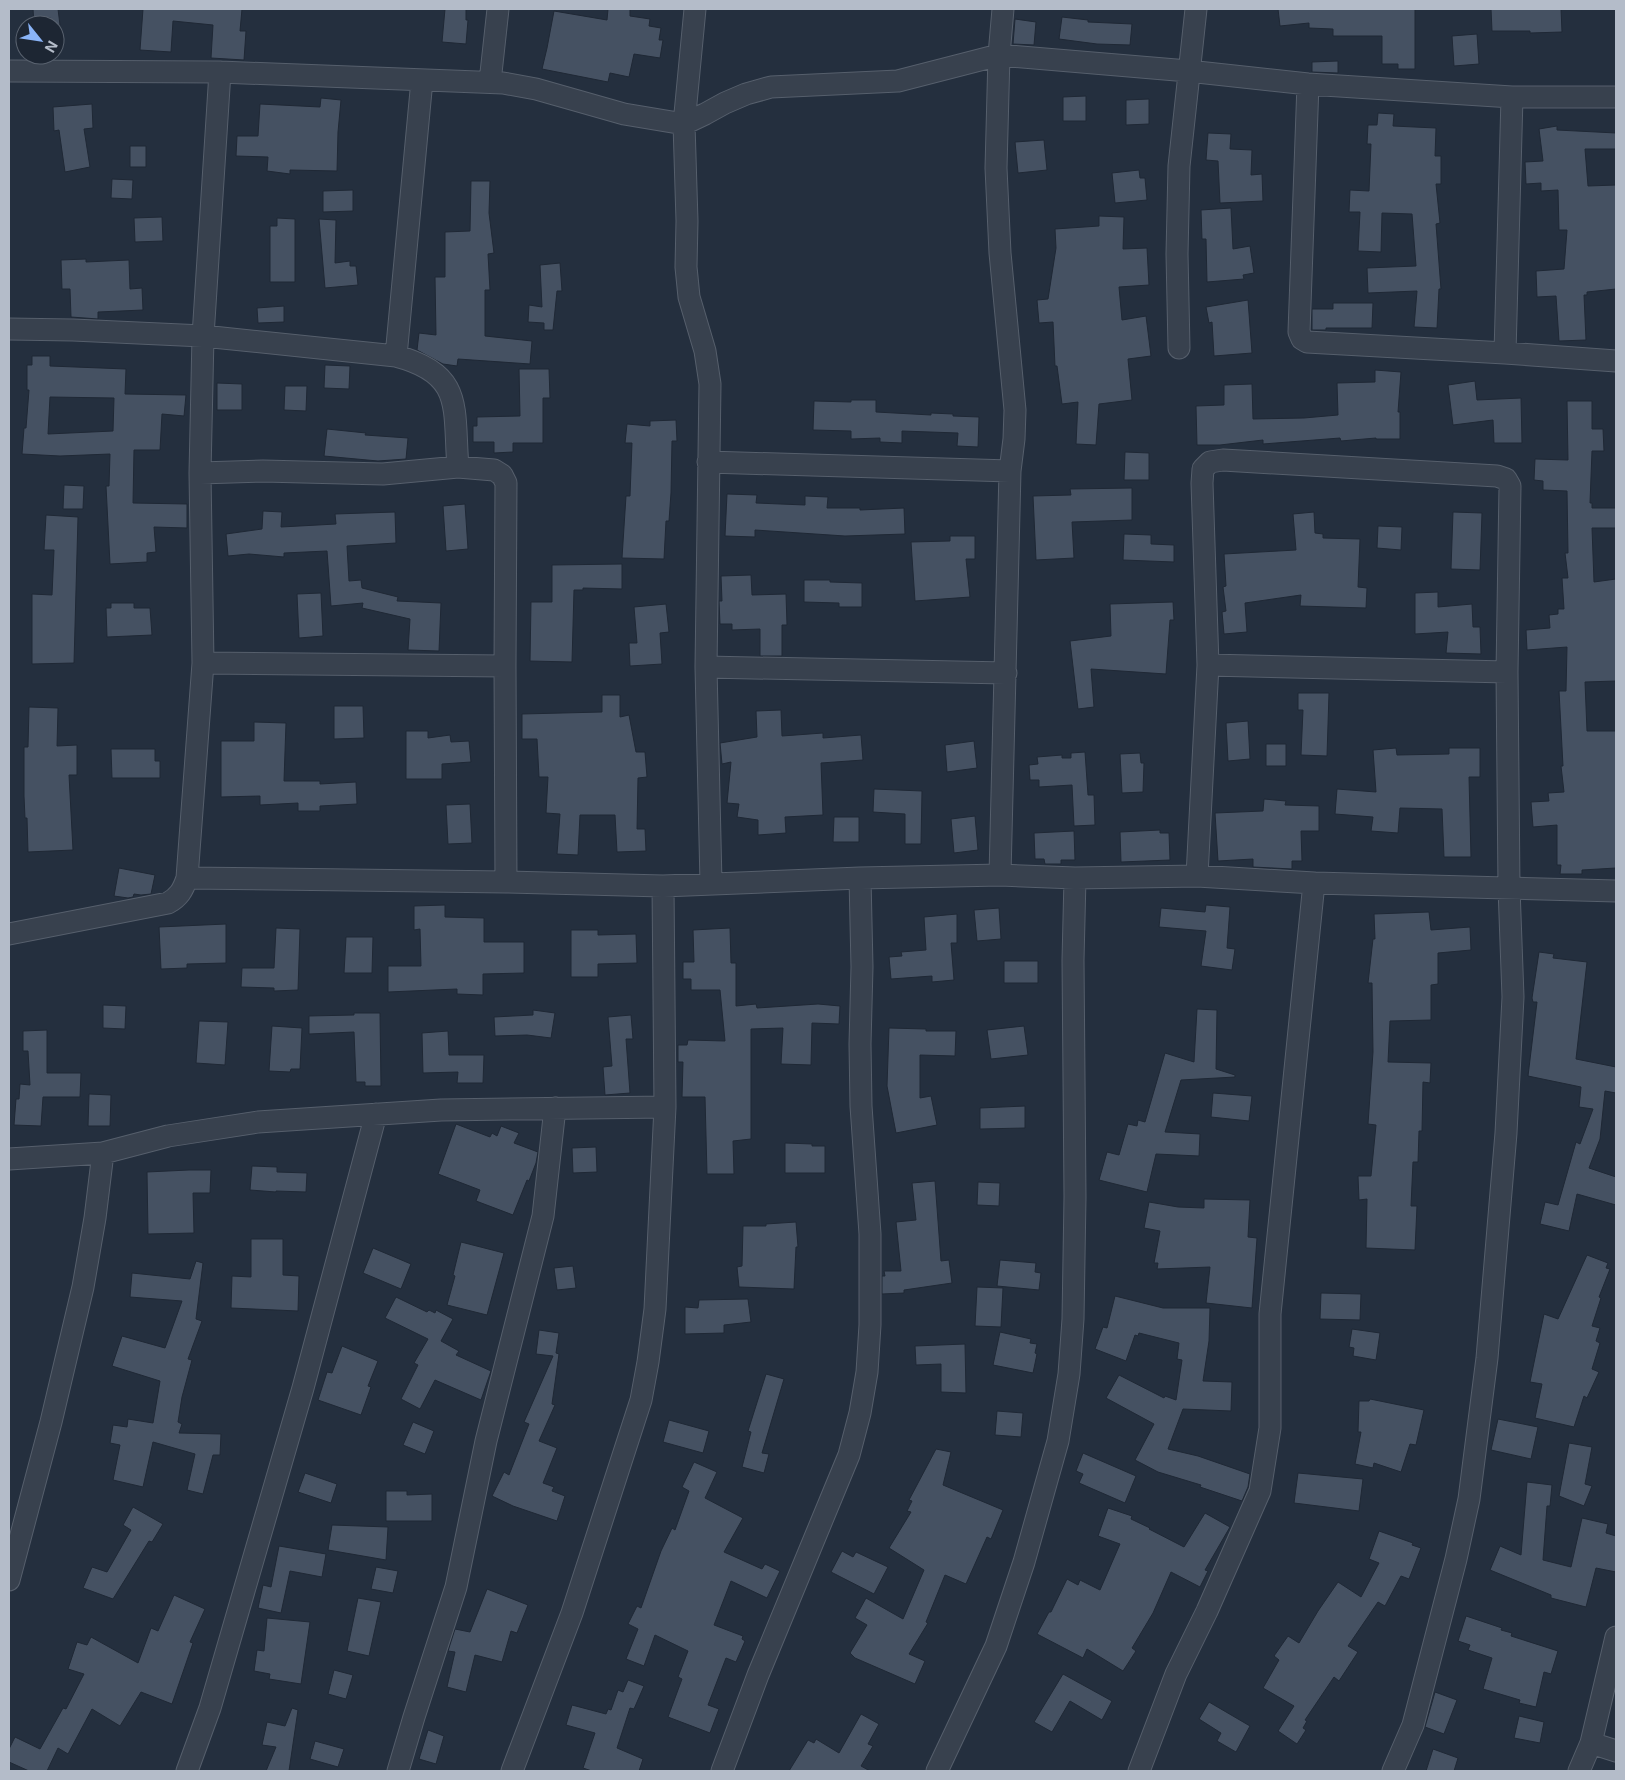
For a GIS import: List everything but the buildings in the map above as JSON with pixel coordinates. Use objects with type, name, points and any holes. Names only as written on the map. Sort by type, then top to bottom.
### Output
[{"type":"street","points":[[490,82],[498,9]]},
{"type":"street","points":[[695,9],[684,124],[687,221],[686,268],[690,297],[705,351],[710,384],[706,667],[712,883]]},
{"type":"street","points":[[1000,875],[1010,470],[1015,410],[1000,253],[996,168],[999,54],[1003,9]]},
{"type":"street","points":[[1179,348],[1177,254],[1179,166],[1196,9]]},
{"type":"street","points":[[9,71],[220,72],[503,83],[624,114],[684,124],[746,94],[771,87],[898,81],[999,54],[1308,84],[1512,97],[1616,97]]},
{"type":"street","points":[[9,934],[168,903],[176,898],[185,886],[187,878],[203,663],[200,473],[203,336],[220,72]]},
{"type":"street","points":[[396,356],[422,80]]},
{"type":"street","points":[[1308,84],[1299,332],[1302,339],[1307,342],[1616,361]]},
{"type":"street","points":[[1505,353],[1512,97]]},
{"type":"street","points":[[9,329],[203,336],[396,356],[413,360],[438,375],[448,387],[453,399],[458,467]]},
{"type":"street","points":[[1197,876],[1208,665],[1203,469],[1210,462],[1223,460],[1497,476],[1506,479],[1510,486],[1507,672],[1509,888],[1513,997],[1506,1133],[1487,1358],[1470,1490],[1456,1559],[1413,1724],[1393,1771]]},
{"type":"street","points":[[708,462],[1010,470]]},
{"type":"street","points":[[200,473],[263,471],[383,474],[458,467],[494,470],[502,475],[506,483],[506,882]]},
{"type":"street","points":[[203,663],[505,666]]},
{"type":"street","points":[[1208,665],[1507,672]]},
{"type":"street","points":[[706,667],[1006,672]]},
{"type":"street","points":[[187,878],[664,886],[860,878],[1000,875],[1075,878],[1197,876],[1314,883],[1616,890]]},
{"type":"street","points":[[722,1771],[758,1675],[849,1455],[860,1413],[867,1372],[870,1325],[870,1234],[861,1106],[862,967],[860,878]]},
{"type":"street","points":[[937,1771],[996,1646],[1024,1562],[1058,1441],[1068,1374],[1073,1318],[1075,1197],[1073,960],[1075,878]]},
{"type":"street","points":[[1139,1771],[1176,1674],[1207,1611],[1260,1491],[1270,1428],[1270,1314],[1314,883]]},
{"type":"street","points":[[512,1771],[572,1613],[641,1400],[648,1362],[655,1309],[665,1107],[664,886]]},
{"type":"street","points":[[9,1159],[103,1153],[168,1136],[258,1122],[441,1110],[665,1107]]},
{"type":"street","points":[[398,1771],[456,1587],[486,1441],[543,1216],[555,1108]]},
{"type":"street","points":[[187,1771],[210,1708],[303,1388],[376,1114]]},
{"type":"street","points":[[9,1580],[51,1422],[83,1287],[95,1218],[103,1153]]},
{"type":"street","points":[[1579,1771],[1591,1743],[1616,1637]]},
{"type":"street","points":[[1591,1743],[1616,1751]]}]
